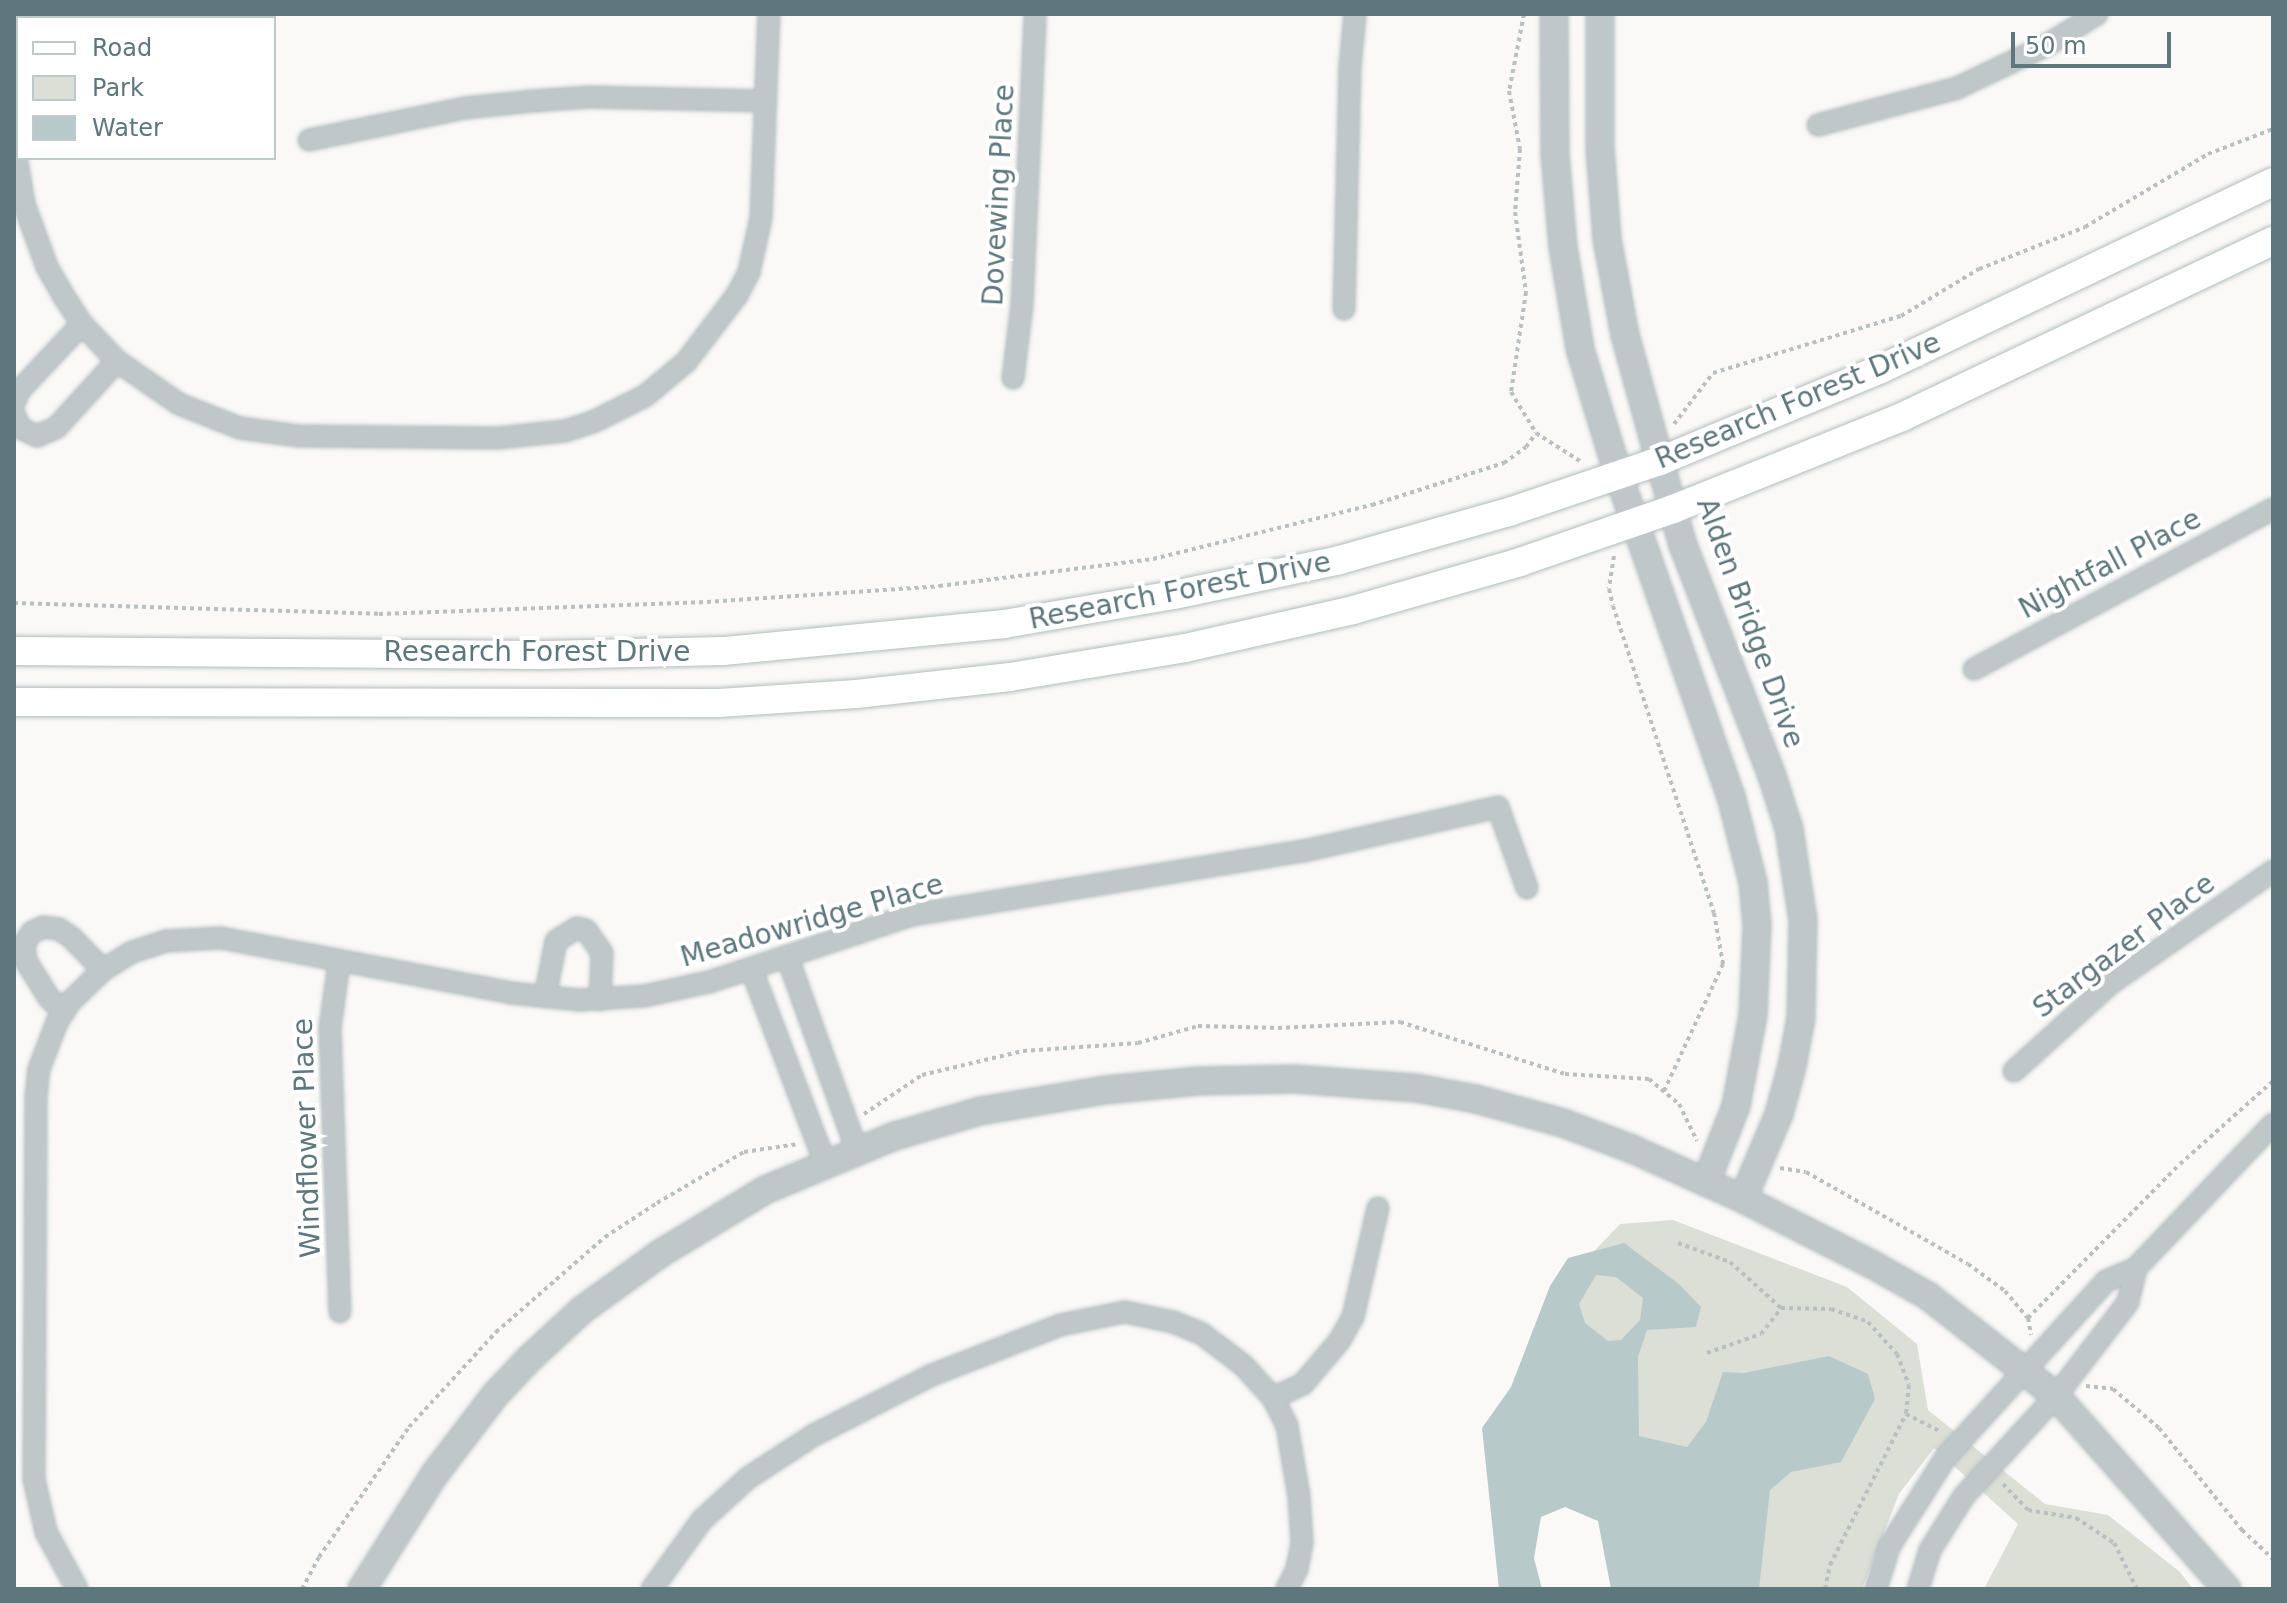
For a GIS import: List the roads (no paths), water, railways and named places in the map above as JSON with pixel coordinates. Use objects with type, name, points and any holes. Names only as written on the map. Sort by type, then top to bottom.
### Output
[{"type":"main road","name":"Research Forest Drive","points":[[14,651],[661,653],[781,647],[1004,624],[1340,560],[1509,512],[1615,464],[1881,369],[2273,182]]},
{"type":"main road","name":"Research Forest Drive","points":[[14,702],[646,704],[774,700],[1010,677],[1185,648],[1338,614],[1520,562],[1673,509],[1902,417],[2273,241]]},
{"type":"street","points":[[17,160],[24,204],[47,267],[82,324],[117,361],[179,404],[240,428],[267,433],[498,438],[565,431],[593,422],[667,380],[706,341],[749,272],[761,218],[769,14]]},
{"type":"street","name":"Dovewing Place","points":[[1013,378],[1022,305],[1035,14]]},
{"type":"street","points":[[1344,309],[1350,66],[1355,14]]},
{"type":"street","points":[[1554,14],[1555,154],[1563,247],[1580,349],[1634,521],[1731,796],[1753,882],[1757,925],[1753,1015],[1736,1106],[1706,1182]]},
{"type":"street","name":"Alden Bridge Drive","points":[[1600,14],[1600,148],[1607,239],[1625,335],[1683,545],[1772,776],[1789,829],[1803,920],[1801,1018],[1779,1114],[1743,1199]]},
{"type":"street","points":[[1818,125],[1957,88],[2047,45],[2097,14]]},
{"type":"street","points":[[16,82],[16,156]]},
{"type":"street","points":[[309,140],[465,108],[533,101],[590,97],[765,101]]},
{"type":"street","points":[[14,403],[19,391],[82,324]]},
{"type":"street","points":[[14,414],[20,428],[37,436],[56,428],[117,361]]},
{"type":"street","name":"Nightfall Place","points":[[1974,669],[2273,509]]},
{"type":"street","name":"Meadowridge Place","points":[[105,968],[154,945],[194,938],[251,942],[339,963],[545,997],[600,1000],[644,996],[751,968],[912,915],[1304,851],[1498,807],[1527,888]]},
{"type":"street","name":"Stargazer Place","points":[[2014,1071],[2111,983],[2273,871]]},
{"type":"street","points":[[64,1012],[49,998],[26,961],[24,944],[32,932],[43,927],[59,929],[105,968],[64,1012],[39,1069],[36,1096],[33,1448],[38,1504],[46,1532],[70,1586]]},
{"type":"street","points":[[545,997],[556,941],[577,928],[586,930],[602,953],[600,1000]]},
{"type":"street","points":[[787,956],[857,1150]]},
{"type":"street","name":"Windflower Place","points":[[339,963],[330,1028],[340,1312]]},
{"type":"street","points":[[751,968],[825,1163]]},
{"type":"street","points":[[362,1589],[434,1475],[496,1394],[582,1310],[661,1253],[765,1190],[857,1150],[980,1111],[1105,1090],[1199,1081],[1360,1082],[1476,1099],[1563,1123],[1743,1199],[1928,1296],[2026,1371],[2056,1396],[2227,1589]]},
{"type":"street","points":[[1876,1589],[1889,1547],[1946,1457],[2106,1281],[2136,1268],[2273,1124]]},
{"type":"street","points":[[1273,1398],[1303,1384],[1340,1340],[1353,1317],[1378,1208]]},
{"type":"street","points":[[1918,1589],[1930,1550],[1964,1496],[2056,1396],[2128,1302],[2136,1268]]},
{"type":"street","points":[[652,1589],[702,1520],[748,1478],[814,1435],[918,1381],[1060,1325],[1125,1312],[1173,1322],[1202,1334],[1224,1349],[1273,1398],[1287,1426],[1299,1496],[1302,1543],[1297,1569],[1287,1589]]},
{"type":"water","points":[[1624,1243],[1679,1284],[1701,1307],[1696,1327],[1647,1330],[1638,1357],[1639,1436],[1687,1447],[1706,1422],[1723,1372],[1744,1373],[1829,1356],[1868,1374],[1875,1399],[1841,1462],[1791,1472],[1770,1490],[1759,1589],[1611,1589],[1598,1521],[1565,1507],[1541,1517],[1534,1558],[1542,1589],[1499,1589],[1482,1428],[1511,1387],[1550,1286],[1568,1258]],"holes":[[[1596,1275],[1616,1277],[1643,1298],[1640,1320],[1621,1340],[1608,1341],[1585,1323],[1579,1304]]]}]
